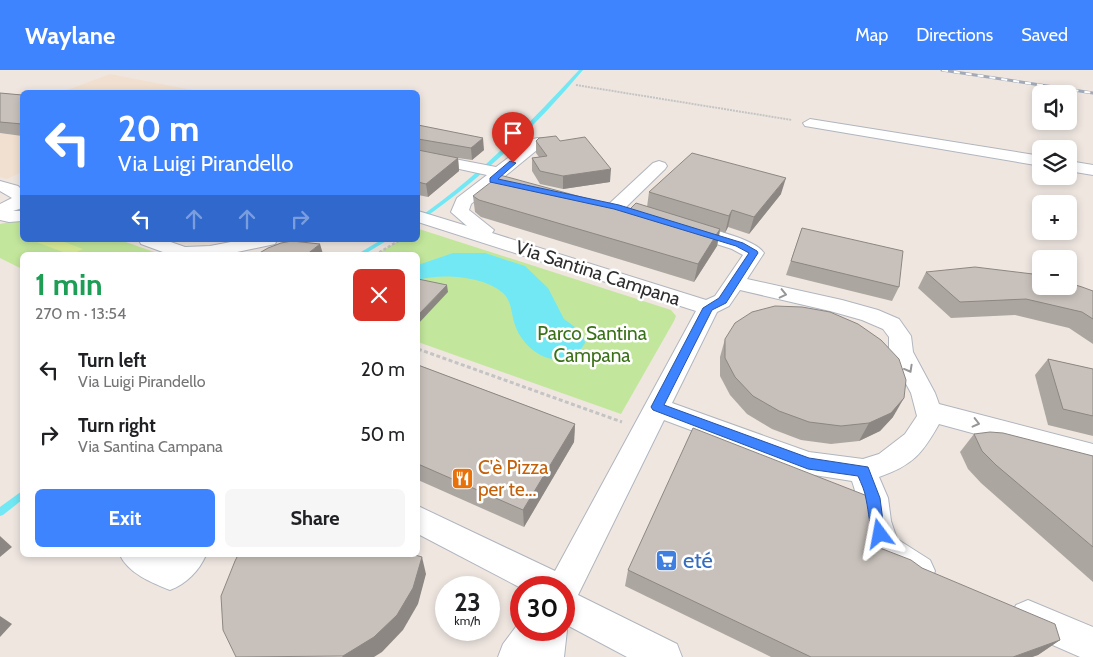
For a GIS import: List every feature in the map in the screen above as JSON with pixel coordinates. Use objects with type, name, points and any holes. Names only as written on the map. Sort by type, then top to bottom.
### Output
[{"type":"street","points":[[810,123],[1032,160]]},
{"type":"street","points":[[505,244],[460,212],[463,202],[499,177],[538,142]]},
{"type":"street","points":[[420,156],[474,168],[499,177]]},
{"type":"street","points":[[616,207],[659,166]]},
{"type":"street","points":[[1077,167],[1093,170]]},
{"type":"street","points":[[0,186],[12,190],[20,197]]},
{"type":"street","points":[[10,210],[20,199]]},
{"type":"street","points":[[597,203],[635,213]]},
{"type":"street","name":"Via Santina Campana","points":[[425,218],[708,308],[570,576]]},
{"type":"street","points":[[673,224],[739,244],[754,253],[736,283],[722,301],[708,308]]},
{"type":"street","points":[[154,242],[183,252]]},
{"type":"street","points":[[210,252],[258,242]]},
{"type":"street","points":[[651,419],[808,463],[863,471],[889,462],[915,442],[930,416],[923,393],[901,352],[900,336],[891,324],[870,315],[834,305],[736,283]]},
{"type":"street","points":[[928,411],[1093,455]]},
{"type":"street","points":[[863,471],[873,498],[876,521],[885,548],[919,572],[946,583]]},
{"type":"street","points":[[420,520],[531,576]]},
{"type":"street","points":[[139,557],[170,575],[188,557]]},
{"type":"street","points":[[1001,606],[1093,645]]},
{"type":"street","points":[[575,612],[664,657]]},
{"type":"street","points":[[516,657],[527,641]]},
{"type":"street","points":[[546,657],[548,641]]},
{"type":"path","points":[[576,85],[810,123]]},
{"type":"path","points":[[380,252],[397,242]]},
{"type":"path","points":[[420,351],[651,419]]},
{"type":"shaded area","points":[[110,74],[192,90],[67,90]]},
{"type":"shaded area","points":[[20,94],[20,173],[7,179],[0,177],[0,95],[11,96]]},
{"type":"green space","points":[[20,219],[20,242],[126,242],[154,252],[20,252],[20,268],[0,258],[0,224]]},
{"type":"green space","name":"Parco Santina Campana","points":[[420,229],[671,310],[676,316],[621,414],[420,343],[420,252],[380,252],[397,242],[420,242]]},
{"type":"green space","points":[[36,242],[64,242],[83,249],[77,252],[63,252]]},
{"type":"water","points":[[453,253],[485,253],[525,266],[548,288],[564,319],[583,333],[585,343],[575,354],[561,359],[554,359],[539,354],[527,344],[518,332],[508,300],[503,293],[485,283],[462,278],[438,277],[420,280],[420,264]]},
{"type":"building","points":[[0,93],[20,95],[20,124],[0,122]]},
{"type":"building","points":[[420,125],[483,138],[471,148],[420,139]]},
{"type":"building","points":[[556,136],[560,141],[585,137],[611,169],[563,176],[540,171],[532,158],[547,156],[536,141],[539,138]]},
{"type":"building","points":[[420,150],[458,158],[426,184],[420,182]]},
{"type":"building","points":[[692,153],[786,178],[754,217],[732,210],[729,216],[649,192]]},
{"type":"building","points":[[500,175],[629,210],[636,203],[720,229],[698,264],[479,200],[473,196]]},
{"type":"building","points":[[802,228],[903,251],[899,287],[791,261]]},
{"type":"building","points":[[301,242],[320,244],[310,252],[261,252],[281,243]]},
{"type":"building","points":[[975,267],[1032,274],[1032,295],[1077,295],[1077,286],[1093,291],[1093,319],[1082,312],[1026,299],[960,302],[926,272]]},
{"type":"building","points":[[420,279],[447,285],[420,313]]},
{"type":"building","points":[[775,306],[802,307],[830,312],[858,324],[881,340],[899,359],[906,380],[904,398],[891,413],[869,423],[841,426],[809,422],[779,411],[753,396],[735,377],[725,358],[725,339],[735,323],[752,312]]},
{"type":"building","points":[[1048,359],[1093,369],[1093,416],[1063,409]]},
{"type":"building","points":[[420,366],[575,424],[523,510],[420,465]]},
{"type":"building","points":[[693,428],[870,497],[873,510],[867,543],[911,560],[922,568],[1055,624],[1060,640],[1013,657],[811,657],[628,570]]},
{"type":"building","points":[[1003,433],[1093,456],[1093,547],[982,451],[974,434]]},
{"type":"building","points":[[237,557],[422,557],[413,588],[397,615],[374,637],[343,656],[236,657],[223,630],[221,596]]},
{"type":"waterway","points":[[420,219],[441,205],[484,170],[544,111],[581,70]]},
{"type":"waterway","points":[[364,252],[382,242]]},
{"type":"waterway","points":[[0,512],[20,497]]},
{"type":"railway","points":[[942,70],[1093,93]]},
{"type":"place","name":"C'è Pizza per te...","points":[[462,478]]},
{"type":"place","name":"eté","points":[[667,560]]},
{"type":"route","points":[[513,163],[492,180],[616,207],[739,244],[754,253],[736,283],[722,301],[708,308],[657,407],[808,463],[863,471],[873,498],[880,534]]}]
